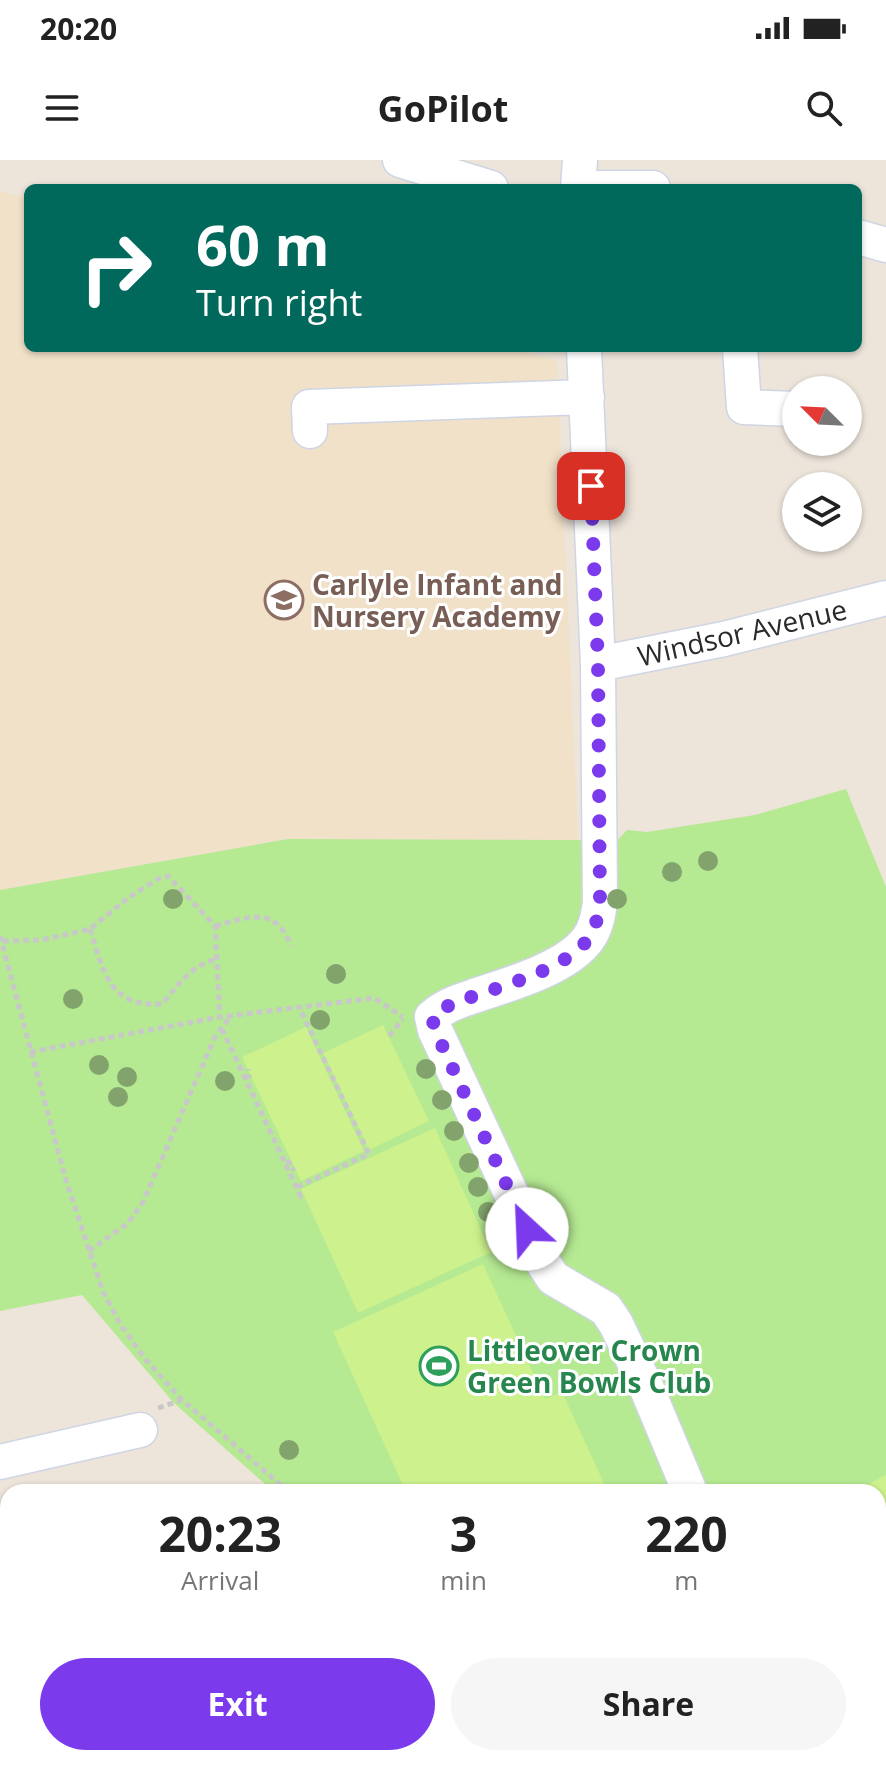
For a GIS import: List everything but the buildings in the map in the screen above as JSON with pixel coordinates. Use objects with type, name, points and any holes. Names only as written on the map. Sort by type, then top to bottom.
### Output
[{"type":"street","points":[[400,160],[478,184]]},
{"type":"street","points":[[580,160],[580,184]]},
{"type":"street","points":[[862,238],[886,245]]},
{"type":"street","points":[[584,352],[598,664],[598,919],[588,939],[560,962],[442,1008],[432,1017],[435,1030],[544,1264],[553,1278],[606,1309],[616,1324],[687,1484]]},
{"type":"street","points":[[740,352],[744,407],[782,408]]},
{"type":"street","points":[[310,431],[309,407],[587,397]]},
{"type":"street","name":"Windsor Avenue","points":[[598,664],[724,639],[886,598]]},
{"type":"street","points":[[0,1462],[60,1464],[140,1430]]},
{"type":"path","points":[[220,1017],[215,926],[168,876],[128,898],[90,929],[42,940],[2,938],[30,1052],[103,1292],[120,1324],[146,1360],[182,1400],[280,1484]]},
{"type":"path","points":[[215,926],[260,916],[273,921],[286,932],[291,946]]},
{"type":"path","points":[[90,929],[111,985],[124,996],[143,1005],[162,1004],[182,980],[198,967],[207,960],[218,959]]},
{"type":"path","points":[[30,1052],[220,1017],[374,998],[404,1018],[389,1036]]},
{"type":"path","points":[[297,1187],[369,1154],[300,1009]]},
{"type":"path","points":[[89,1251],[128,1223],[143,1202],[215,1037],[230,1016]]},
{"type":"path","points":[[222,1029],[301,1197],[305,1196]]},
{"type":"path","points":[[245,1078],[249,1076],[248,1069]]},
{"type":"path","points":[[286,1163],[295,1168]]},
{"type":"shaded area","name":"Carlyle Infant and Nursery Academy","points":[[0,191],[24,198],[24,352],[527,352],[557,361],[578,840],[288,839],[0,890]]},
{"type":"green space","points":[[846,789],[886,887],[886,1484],[265,1484],[174,1403],[82,1295],[0,1311],[0,890],[288,839],[578,840],[613,845],[627,830],[647,832],[755,815]]},
{"type":"green space","points":[[383,1025],[429,1121],[369,1150],[323,1053]]},
{"type":"green space","points":[[306,1027],[364,1151],[301,1181],[242,1057]]},
{"type":"green space","points":[[435,1128],[491,1252],[358,1313],[301,1189]]},
{"type":"green space","name":"Littleover Crown Green Bowls Club","points":[[483,1264],[545,1399],[562,1392],[604,1484],[402,1484],[333,1332]]},
{"type":"green space","points":[[886,1475],[886,1484],[869,1484]]},
{"type":"place","name":"Carlyle Infant and Nursery Academy","points":[[284,600]]},
{"type":"place","name":"Littleover Crown Green Bowls Club","points":[[439,1366]]},
{"type":"route","points":[[527,1229],[435,1030],[432,1017],[442,1008],[560,962],[588,939],[598,919],[598,664],[591,486]]}]
